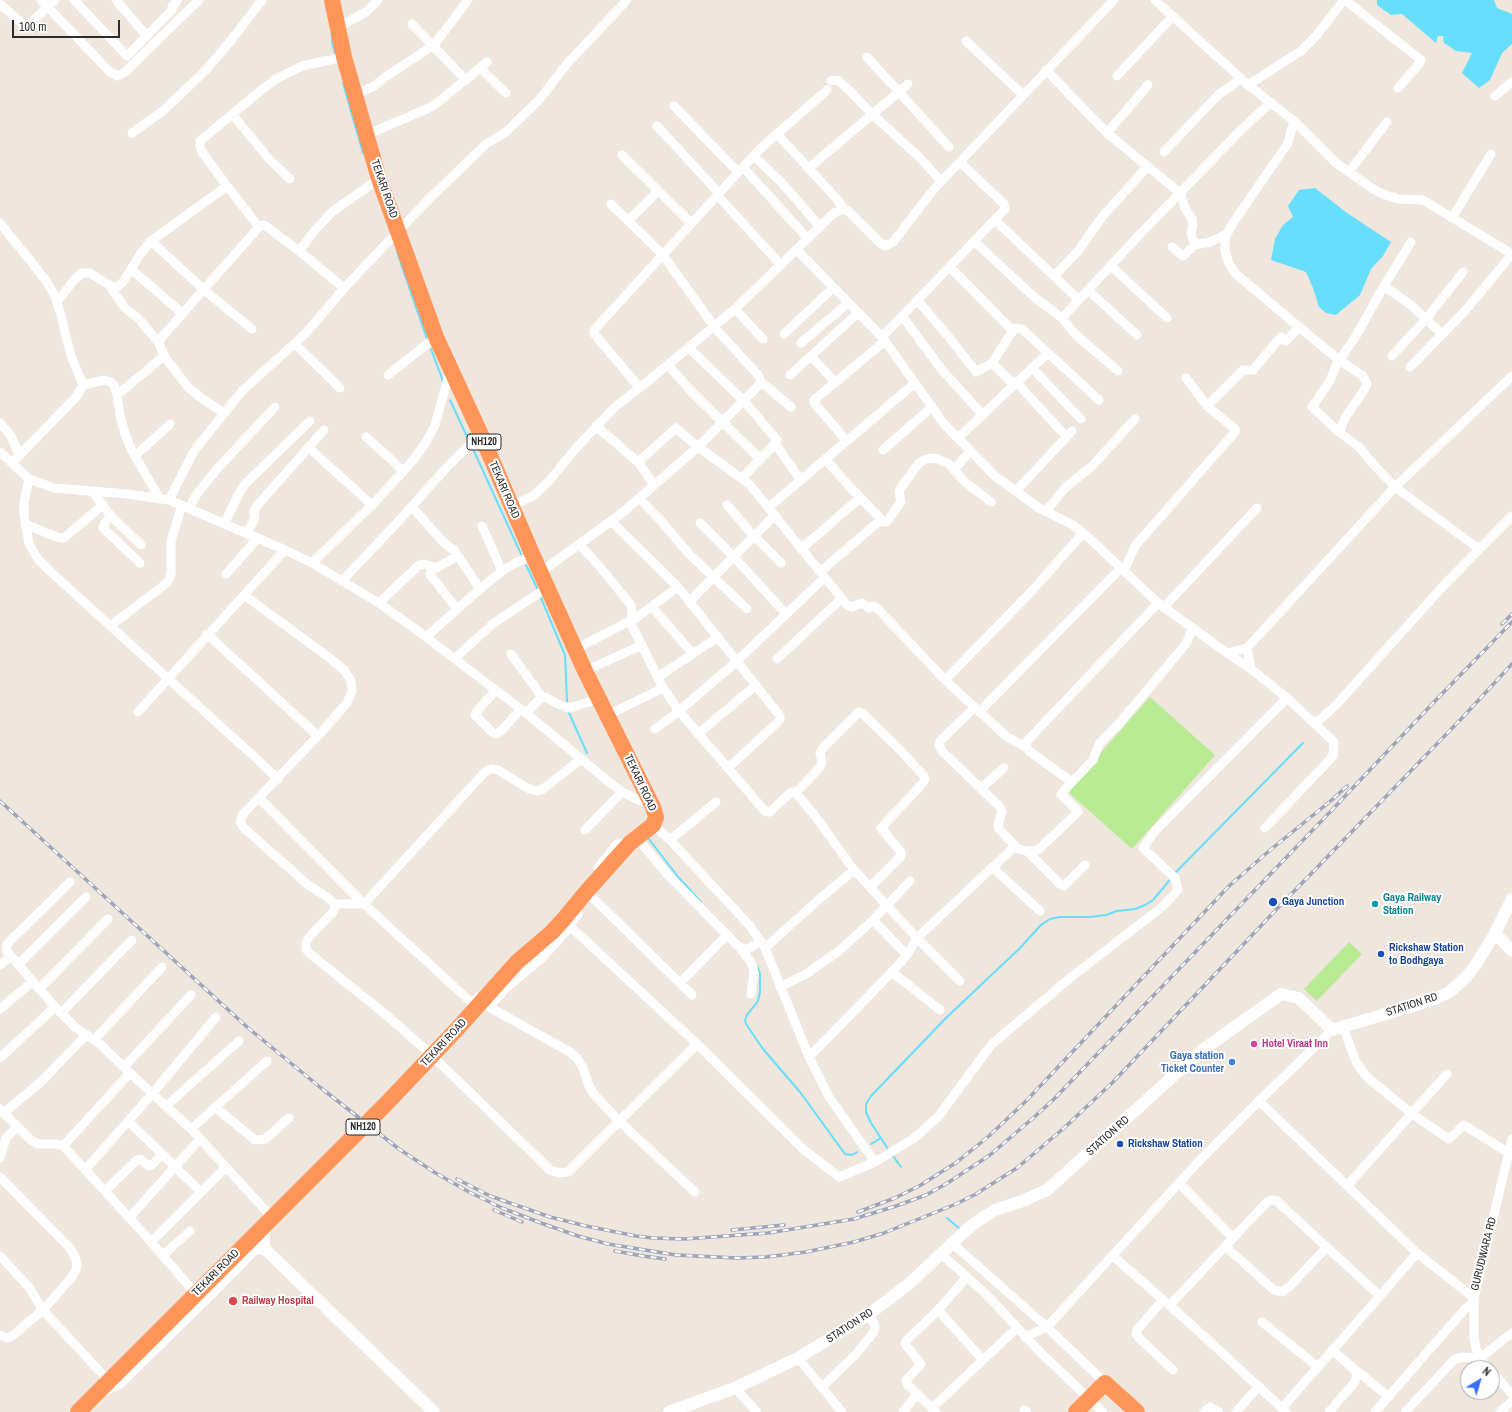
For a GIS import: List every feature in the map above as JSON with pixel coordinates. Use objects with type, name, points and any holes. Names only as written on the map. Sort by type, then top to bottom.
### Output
[{"type":"highway","name":"TEKARI ROAD","points":[[78,1412],[104,1383],[385,1105],[458,1028],[517,962],[557,926],[586,891],[634,840],[654,824],[656,817],[653,807],[606,716],[585,671],[533,556],[482,437],[436,337],[379,180],[344,58],[332,0]]},
{"type":"highway","points":[[1076,1412],[1105,1383],[1137,1412]]},
{"type":"street","points":[[0,4],[26,27],[45,3],[55,0]]},
{"type":"street","points":[[74,0],[127,56],[172,10],[172,2]]},
{"type":"street","points":[[116,0],[146,35]]},
{"type":"street","points":[[45,3],[110,72],[117,76],[125,72],[199,0]]},
{"type":"street","points":[[132,133],[164,110],[207,69],[262,0]]},
{"type":"street","points":[[337,28],[366,12],[378,0]]},
{"type":"street","points":[[354,96],[374,86],[434,45],[468,0]]},
{"type":"street","points":[[164,500],[194,451],[242,391],[305,334],[344,288],[398,230],[486,144],[506,132],[539,100],[566,65],[627,0]]},
{"type":"street","points":[[778,134],[836,198],[844,209],[852,214],[879,242],[885,246],[889,245],[893,242],[934,188],[1114,0]]},
{"type":"street","points":[[1155,0],[1248,85],[1294,121],[1336,163],[1383,194],[1398,199],[1423,200],[1512,254],[1483,290],[1410,367]]},
{"type":"street","points":[[1248,85],[1301,51],[1316,36],[1344,0],[1421,60],[1398,88]]},
{"type":"street","points":[[1117,76],[1173,16]]},
{"type":"street","points":[[412,24],[434,45],[466,80]]},
{"type":"street","points":[[966,42],[1023,95]]},
{"type":"street","points":[[867,57],[949,147]]},
{"type":"street","points":[[259,227],[202,152],[200,143],[205,136],[260,91],[289,72],[302,66],[344,58]]},
{"type":"street","points":[[366,134],[438,103],[488,62]]},
{"type":"street","points":[[480,68],[506,94]]},
{"type":"street","points":[[1046,70],[1107,132],[1180,193],[1185,208],[1192,218],[1193,226],[1191,233],[1193,240],[1197,244]]},
{"type":"street","points":[[1164,152],[1218,94],[1241,78]]},
{"type":"street","points":[[831,81],[838,80],[872,114],[918,156],[941,181]]},
{"type":"street","points":[[1495,96],[1512,82]]},
{"type":"street","points":[[809,168],[908,84]]},
{"type":"street","points":[[1107,132],[1148,86]]},
{"type":"street","points":[[639,387],[596,336],[594,333],[595,329],[740,170],[827,90]]},
{"type":"street","points":[[1062,318],[1142,232],[1240,131],[1271,102]]},
{"type":"street","points":[[674,106],[808,239]]},
{"type":"street","points":[[232,114],[270,160],[290,179]]},
{"type":"street","points":[[1294,121],[1288,143],[1227,234],[1225,240],[1225,251],[1229,264],[1236,274],[1339,360],[1363,376],[1367,384],[1346,416],[1340,432]]},
{"type":"street","points":[[1349,172],[1387,122]]},
{"type":"street","points":[[657,126],[718,192],[717,195],[781,265]]},
{"type":"street","points":[[622,154],[691,223]]},
{"type":"street","points":[[1452,218],[1491,154]]},
{"type":"street","points":[[754,156],[782,183],[820,227]]},
{"type":"street","points":[[847,441],[814,402],[816,398],[883,339],[917,300],[1004,211],[1005,206],[960,162]]},
{"type":"street","points":[[1054,276],[1078,250],[1102,217],[1148,166]]},
{"type":"street","points":[[299,251],[316,229],[332,212],[379,180]]},
{"type":"street","points":[[57,302],[74,280],[82,274],[90,273],[109,285],[115,287],[118,286],[151,241],[227,186]]},
{"type":"street","points":[[628,221],[658,190]]},
{"type":"street","points":[[610,204],[662,254],[714,327],[760,376],[761,383]]},
{"type":"street","points":[[511,506],[533,496],[549,481],[596,426],[615,407],[735,310],[834,213],[844,209]]},
{"type":"street","points":[[995,220],[1079,300]]},
{"type":"street","points":[[0,223],[44,278],[57,302],[71,356],[83,385]]},
{"type":"street","points":[[159,343],[161,338],[259,227],[264,226],[299,251],[344,288]]},
{"type":"street","points":[[1172,247],[1182,256],[1197,244],[1210,242],[1227,234]]},
{"type":"street","points":[[151,241],[204,290],[252,329]]},
{"type":"street","points":[[974,241],[1034,297],[1062,318],[1075,334],[1118,371]]},
{"type":"street","points":[[1411,242],[1356,336],[1339,360],[1330,381],[1312,407],[1358,447],[1395,487],[1479,549]]},
{"type":"street","points":[[797,250],[883,339],[944,424],[995,476],[1046,511],[1073,525],[1161,605],[1251,669],[1286,698],[1334,742],[1332,756],[1265,828]]},
{"type":"street","points":[[1111,266],[1167,318]]},
{"type":"street","points":[[950,267],[1010,328],[1022,329],[1099,400]]},
{"type":"street","points":[[131,269],[183,314]]},
{"type":"street","points":[[1392,356],[1426,319],[1463,272]]},
{"type":"street","points":[[109,285],[125,308],[138,318],[159,343],[164,356],[188,387],[200,398],[224,413]]},
{"type":"street","points":[[1384,286],[1412,306],[1442,334]]},
{"type":"street","points":[[784,334],[833,288]]},
{"type":"street","points":[[1088,290],[1137,335]]},
{"type":"street","points":[[917,300],[976,372],[992,363],[1014,329]]},
{"type":"street","points":[[801,343],[848,303]]},
{"type":"street","points":[[735,310],[763,339]]},
{"type":"street","points":[[790,375],[858,313]]},
{"type":"street","points":[[902,316],[942,370],[983,415]]},
{"type":"street","points":[[1207,406],[1244,370],[1253,370],[1281,337],[1286,341],[1299,327]]},
{"type":"street","points":[[388,375],[436,337]]},
{"type":"street","points":[[295,344],[340,388]]},
{"type":"street","points":[[688,348],[744,401],[776,438],[777,441],[775,444],[742,478]]},
{"type":"street","points":[[958,438],[1048,353]]},
{"type":"street","points":[[117,395],[164,356]]},
{"type":"street","points":[[811,356],[835,382]]},
{"type":"street","points":[[992,363],[1011,382],[1016,382],[1062,432]]},
{"type":"street","points":[[668,365],[688,388],[760,459]]},
{"type":"street","points":[[1032,368],[1081,419]]},
{"type":"street","points":[[312,563],[372,505],[403,472],[425,444],[435,425],[451,370]]},
{"type":"street","points":[[1227,653],[1247,648],[1395,487],[1512,376]]},
{"type":"street","points":[[1186,378],[1207,406],[1235,429],[1235,432],[1135,546],[1122,570],[977,710],[940,741],[939,745],[942,751],[1000,807],[1002,811],[998,825],[999,829],[1017,848],[1027,851],[1038,850],[1078,812],[1061,794],[1093,760],[1099,744],[1117,726],[1180,651],[1187,642],[1192,628]]},
{"type":"street","points":[[83,385],[107,381],[114,385],[125,434],[135,456],[164,500]]},
{"type":"street","points":[[541,572],[611,521],[639,498],[698,447],[761,383]]},
{"type":"street","points":[[761,383],[791,407]]},
{"type":"street","points":[[769,507],[915,383]]},
{"type":"street","points":[[12,463],[77,396],[83,385]]},
{"type":"street","points":[[110,626],[163,586],[168,580],[171,573],[171,541],[185,507],[216,469],[275,407]]},
{"type":"street","points":[[883,450],[932,407]]},
{"type":"street","points":[[1046,511],[1066,488],[1092,466],[1135,419]]},
{"type":"street","points":[[225,523],[238,495],[246,484],[310,421]]},
{"type":"street","points":[[0,423],[11,436],[19,455]]},
{"type":"street","points":[[135,456],[170,424]]},
{"type":"street","points":[[596,426],[638,462],[654,485]]},
{"type":"street","points":[[638,462],[676,428],[698,447],[750,485],[847,605],[852,607],[862,603],[869,608],[874,606],[877,608],[945,680],[1007,737],[1026,748],[1072,782]]},
{"type":"street","points":[[247,533],[255,518],[255,508],[324,430]]},
{"type":"street","points":[[1016,491],[1072,431]]},
{"type":"street","points":[[366,437],[403,472]]},
{"type":"street","points":[[342,581],[468,446],[482,437]]},
{"type":"street","points":[[775,444],[801,480]]},
{"type":"street","points":[[308,447],[372,505]]},
{"type":"street","points":[[954,470],[970,451]]},
{"type":"street","points":[[0,452],[29,479],[54,488],[127,494],[164,500],[225,523],[312,563],[379,602],[524,711],[586,764],[622,792],[653,807]]},
{"type":"street","points":[[879,521],[887,522],[901,503],[899,491],[922,461],[931,458],[938,459],[949,464],[965,482],[991,502]]},
{"type":"street","points":[[655,729],[679,711],[736,662],[786,614],[822,575],[879,521],[880,516],[860,498],[825,459]]},
{"type":"street","points":[[29,479],[24,502],[25,524],[30,544],[38,559],[278,779]]},
{"type":"street","points":[[92,491],[111,516],[141,545]]},
{"type":"street","points":[[639,498],[689,554],[747,610]]},
{"type":"street","points":[[801,549],[860,498]]},
{"type":"street","points":[[25,524],[60,538],[64,538],[103,505]]},
{"type":"street","points":[[727,505],[754,536],[781,563]]},
{"type":"street","points":[[412,507],[444,543],[454,550],[480,588]]},
{"type":"street","points":[[1026,748],[1028,740],[1257,508]]},
{"type":"street","points":[[689,602],[775,515]]},
{"type":"street","points":[[111,516],[104,524],[103,528],[140,563]]},
{"type":"street","points":[[1315,724],[1336,705],[1445,584],[1512,516]]},
{"type":"street","points":[[611,521],[678,587],[736,662],[756,685],[780,719],[728,768]]},
{"type":"street","points":[[700,523],[734,557],[786,614]]},
{"type":"street","points":[[482,526],[502,571]]},
{"type":"street","points":[[945,680],[1032,591],[1083,533]]},
{"type":"street","points":[[226,574],[258,538]]},
{"type":"street","points":[[580,544],[631,605],[633,620],[642,645],[663,688],[698,734],[766,812],[772,811],[792,792],[796,793],[820,767],[822,762],[820,751],[859,712],[862,713],[899,749],[923,775],[925,778],[924,781],[881,828],[901,852],[901,856],[870,887]]},
{"type":"street","points":[[138,712],[207,634],[285,550]]},
{"type":"street","points":[[379,602],[419,565],[424,564],[430,567],[438,567],[458,556]]},
{"type":"street","points":[[426,636],[480,588],[502,571],[517,562],[533,556]]},
{"type":"street","points":[[430,567],[430,575],[457,609]]},
{"type":"street","points":[[455,658],[494,623],[548,587]]},
{"type":"street","points":[[575,649],[633,620],[678,587]]},
{"type":"street","points":[[244,595],[331,659],[345,671],[351,681],[352,692],[347,703],[278,779],[243,814],[240,822],[307,884],[334,904],[334,912],[309,937],[306,943],[306,948],[309,953],[385,1014],[420,1045],[550,1170],[559,1173],[568,1172],[697,1044]]},
{"type":"street","points":[[776,659],[841,599]]},
{"type":"street","points":[[652,607],[693,654]]},
{"type":"street","points":[[207,634],[318,736]]},
{"type":"street","points":[[658,677],[718,637]]},
{"type":"street","points":[[585,671],[642,645]]},
{"type":"street","points":[[1247,648],[1251,669]]},
{"type":"street","points":[[511,654],[542,697],[570,708],[599,699]]},
{"type":"street","points":[[698,734],[756,685]]},
{"type":"street","points":[[606,716],[663,688]]},
{"type":"street","points":[[496,690],[475,715],[496,734],[542,697]]},
{"type":"street","points":[[571,926],[697,1044],[803,1149],[839,1178],[875,1162],[912,1139],[938,1117],[991,1045],[1070,978],[1162,907],[1178,890],[1175,878],[1143,848],[1155,831],[1286,698]]},
{"type":"street","points":[[334,904],[364,904],[488,770],[492,768],[498,770],[537,791],[586,764]]},
{"type":"street","points":[[982,788],[1004,768]]},
{"type":"street","points":[[585,830],[622,792]]},
{"type":"street","points":[[796,793],[854,870],[917,938],[960,981]]},
{"type":"street","points":[[259,798],[364,904],[472,1003],[501,972],[559,918],[617,844],[634,840]]},
{"type":"street","points":[[670,840],[716,802]]},
{"type":"street","points":[[654,824],[750,926],[763,944],[808,1057],[829,1097],[875,1162]]},
{"type":"street","points":[[634,840],[606,882],[571,922],[571,926],[542,958],[506,988],[489,1007],[570,1052],[578,1058],[584,1068],[589,1086],[594,1094],[619,1121],[695,1192]]},
{"type":"street","points":[[634,840],[741,949],[753,967],[754,974],[751,994]]},
{"type":"street","points":[[808,1057],[892,972],[907,955],[917,938],[992,867],[1011,850],[1017,848]]},
{"type":"street","points":[[1027,851],[1061,885],[1064,886],[1085,864]]},
{"type":"street","points":[[992,867],[1040,911]]},
{"type":"street","points":[[741,949],[748,949],[763,944],[854,870]]},
{"type":"street","points":[[780,987],[821,964],[850,942],[888,906],[910,881]]},
{"type":"street","points":[[70,882],[7,944],[6,950],[58,1010],[90,1038],[101,1044],[190,1129],[268,1212]]},
{"type":"street","points":[[18,965],[86,897]]},
{"type":"street","points":[[592,897],[692,995]]},
{"type":"street","name":"STATION RD","points":[[672,1411],[735,1388],[798,1358],[868,1315],[910,1283],[964,1232],[979,1220],[996,1210],[1020,1202],[1047,1190],[1201,1051],[1281,994],[1299,998],[1337,1029],[1437,998],[1451,990],[1466,977],[1475,966],[1495,933],[1512,899]]},
{"type":"street","points":[[0,1009],[36,985],[108,919]]},
{"type":"street","points":[[874,920],[907,955]]},
{"type":"street","points":[[1495,933],[1512,951]]},
{"type":"street","points":[[680,983],[727,934]]},
{"type":"street","points":[[0,1058],[58,1010],[132,940]]},
{"type":"street","points":[[0,965],[11,956]]},
{"type":"street","points":[[162,968],[90,1038],[44,1079],[2,1111],[31,1140],[38,1144],[58,1144],[62,1146],[106,1191],[194,1292]]},
{"type":"street","points":[[892,972],[940,1010]]},
{"type":"street","points":[[62,1146],[191,995]]},
{"type":"street","points":[[85,1170],[152,1094],[216,1017]]},
{"type":"street","points":[[1025,1337],[1047,1327],[1200,1160],[1259,1101],[1337,1029],[1356,1062],[1367,1077],[1411,1114],[1449,1139],[1464,1125],[1511,1153]]},
{"type":"street","points":[[166,1106],[239,1041]]},
{"type":"street","points":[[190,1129],[267,1061]]},
{"type":"street","points":[[1347,1186],[1448,1074]]},
{"type":"street","points":[[1259,1101],[1417,1253],[1474,1300],[1375,1412]]},
{"type":"street","points":[[215,1107],[255,1140],[265,1139],[289,1118]]},
{"type":"street","points":[[128,1121],[201,1192]]},
{"type":"street","points":[[0,1158],[6,1138],[17,1127]]},
{"type":"street","points":[[129,1218],[200,1139]]},
{"type":"street","name":"GURUDWARA RD","points":[[1480,1358],[1474,1337],[1474,1300],[1511,1153],[1512,1139]]},
{"type":"street","points":[[106,1191],[137,1160],[140,1159],[150,1166],[162,1154]]},
{"type":"street","points":[[151,1242],[226,1167]]},
{"type":"street","points":[[0,1177],[71,1249],[77,1264],[76,1270],[72,1277],[43,1310],[12,1336],[7,1338],[0,1335]]},
{"type":"street","points":[[1179,1183],[1233,1238]]},
{"type":"street","points":[[1173,1370],[1141,1340],[1136,1334],[1137,1330],[1225,1246],[1267,1202],[1272,1200],[1277,1201],[1380,1296]]},
{"type":"street","points":[[104,1383],[194,1292],[268,1212]]},
{"type":"street","points":[[267,1251],[265,1235],[268,1212]]},
{"type":"street","points":[[163,1256],[190,1231]]},
{"type":"street","points":[[953,1244],[1047,1327],[1105,1383]]},
{"type":"street","points":[[1225,1246],[1274,1290],[1282,1292],[1290,1286],[1327,1247]]},
{"type":"street","points":[[0,1256],[28,1286],[43,1310],[104,1383],[118,1384],[254,1249],[260,1248],[267,1251],[434,1412]]},
{"type":"street","points":[[1113,1256],[1284,1410],[1332,1350],[1417,1253]]},
{"type":"street","points":[[941,1254],[999,1307],[1025,1337],[1103,1412]]},
{"type":"street","points":[[967,1277],[938,1310],[904,1344],[921,1364],[906,1382],[917,1394],[934,1410],[1017,1328]]},
{"type":"street","points":[[938,1310],[983,1360]]},
{"type":"street","points":[[822,1387],[856,1354],[874,1332],[874,1323],[868,1315]]},
{"type":"street","points":[[1262,1322],[1318,1367]]},
{"type":"street","points":[[1406,1412],[1454,1359],[1464,1357],[1480,1358],[1512,1332]]},
{"type":"street","points":[[1332,1350],[1389,1397]]},
{"type":"street","points":[[798,1358],[842,1412]]},
{"type":"street","points":[[1329,1412],[1354,1382],[1357,1377],[1356,1371]]},
{"type":"street","points":[[1500,1381],[1512,1394]]},
{"type":"street","points":[[1236,1412],[1259,1386]]},
{"type":"street","points":[[735,1388],[757,1412]]},
{"type":"street","points":[[902,1412],[917,1394]]},
{"type":"street","points":[[1500,1412],[1512,1401]]},
{"type":"street","points":[[1204,1412],[1210,1407],[1219,1412]]},
{"type":"green space","points":[[1150,697],[1215,755],[1132,849],[1067,791]]},
{"type":"green space","points":[[1349,942],[1362,954],[1317,1001],[1304,989]]},
{"type":"water","points":[[1377,0],[1494,0],[1497,8],[1512,14],[1512,44],[1502,53],[1490,80],[1479,88],[1462,73],[1472,53],[1456,51],[1444,43],[1443,36],[1438,36],[1436,43],[1402,14],[1391,15],[1377,5]]},
{"type":"water","points":[[1315,188],[1347,213],[1391,242],[1383,256],[1371,269],[1360,295],[1336,315],[1326,313],[1319,307],[1306,272],[1271,260],[1275,239],[1283,225],[1293,217],[1288,206],[1299,190]]},
{"type":"waterway","points":[[332,37],[335,53]]},
{"type":"waterway","points":[[343,83],[363,153]]},
{"type":"waterway","points":[[397,252],[427,339]]},
{"type":"waterway","points":[[431,349],[443,381]]},
{"type":"waterway","points":[[450,400],[469,441]]},
{"type":"waterway","points":[[473,449],[521,554]]},
{"type":"waterway","points":[[526,565],[537,588]]},
{"type":"waterway","points":[[541,598],[565,655],[567,701]]},
{"type":"waterway","points":[[569,713],[587,753]]},
{"type":"waterway","points":[[1176,872],[1303,743]]},
{"type":"waterway","points":[[648,838],[679,878],[701,902]]},
{"type":"waterway","points":[[888,1149],[871,1123],[866,1112],[866,1104],[871,1096],[946,1018],[1019,949],[1041,925],[1050,919],[1059,917],[1090,917],[1135,909],[1153,900],[1169,881]]},
{"type":"waterway","points":[[757,966],[760,974],[760,992],[758,1001],[747,1015],[745,1020],[746,1024],[763,1049],[800,1092],[845,1154],[852,1155],[857,1152]]},
{"type":"waterway","points":[[871,1144],[881,1138]]},
{"type":"waterway","points":[[893,1156],[901,1167]]},
{"type":"waterway","points":[[947,1218],[960,1229]]},
{"type":"railway","points":[[1502,624],[1512,614]]},
{"type":"railway","points":[[457,1179],[490,1196],[550,1217],[586,1226],[653,1238],[684,1239],[768,1233],[854,1219],[926,1195],[946,1184],[990,1155],[1053,1100],[1512,622]]},
{"type":"railway","points":[[0,801],[247,1027],[321,1088],[399,1149],[434,1172],[469,1192],[502,1208],[578,1236],[608,1244],[676,1255],[737,1258],[766,1257],[806,1252],[854,1242],[884,1233],[956,1204],[976,1194],[1017,1168],[1064,1128],[1113,1082],[1512,664]]},
{"type":"railway","points":[[858,1212],[895,1198],[921,1185],[957,1162],[989,1136],[1026,1101],[1229,886],[1347,786]]},
{"type":"railway","points":[[494,1210],[522,1222]]},
{"type":"railway","points":[[732,1230],[784,1225]]},
{"type":"railway","points":[[615,1251],[665,1259]]},
{"type":"place","name":"Gaya Junction","points":[[1273,902]]},
{"type":"place","name":"Gaya Railway Station","points":[[1375,904]]},
{"type":"place","name":"Rickshaw Station to Bodhgaya","points":[[1381,954]]},
{"type":"place","name":"Hotel Viraat Inn","points":[[1254,1044]]},
{"type":"place","name":"Gaya station Ticket Counter","points":[[1232,1062]]},
{"type":"place","name":"Rickshaw Station","points":[[1120,1144]]},
{"type":"place","name":"Railway Hospital","points":[[233,1301]]}]
